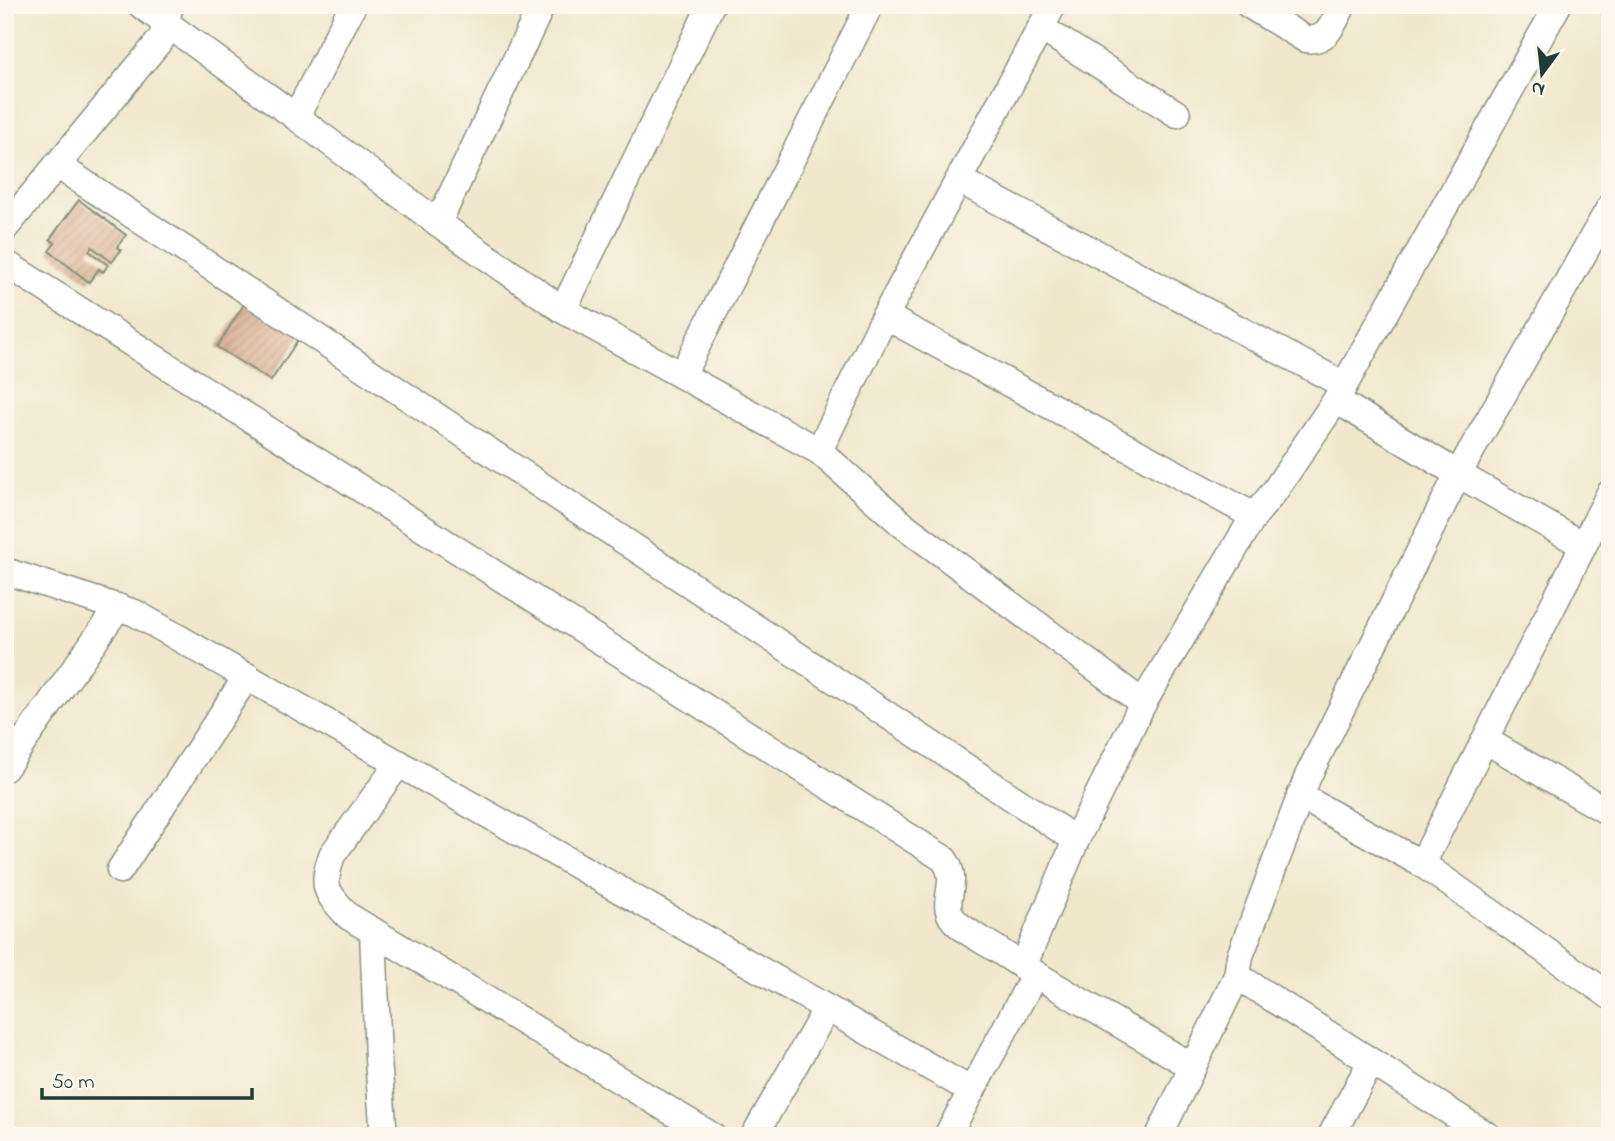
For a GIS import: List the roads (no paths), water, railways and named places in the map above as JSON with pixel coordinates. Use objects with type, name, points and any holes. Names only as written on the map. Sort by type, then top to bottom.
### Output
[{"type":"street","points":[[141,5],[168,14],[296,117],[438,223],[563,310],[820,450],[902,524],[1143,703]]},
{"type":"street","points":[[296,117],[354,5]]},
{"type":"street","points":[[438,223],[542,5]]},
{"type":"street","points":[[563,310],[710,5]]},
{"type":"street","points":[[682,375],[870,5]]},
{"type":"street","points":[[1249,5],[1305,40],[1315,41],[1323,38],[1343,5]]},
{"type":"street","points":[[947,1136],[972,1091],[1029,970],[1076,840],[1143,703],[1254,516],[1274,492],[1340,393],[1559,5]]},
{"type":"street","points":[[5,228],[162,38],[168,14]]},
{"type":"street","points":[[820,450],[885,316],[1047,16],[1177,114]]},
{"type":"street","points":[[57,165],[1076,840]]},
{"type":"street","points":[[959,180],[1340,393],[1458,474],[1583,545]]},
{"type":"street","points":[[1159,1136],[1237,976],[1240,956],[1308,776],[1458,474],[1610,207]]},
{"type":"street","points":[[5,263],[944,859],[953,878],[948,904],[954,920],[1029,970],[1193,1067]]},
{"type":"street","points":[[885,316],[1254,516]]},
{"type":"street","points":[[1422,864],[1610,493]]},
{"type":"street","points":[[5,571],[135,613],[972,1091]]},
{"type":"street","points":[[5,768],[118,607]]},
{"type":"street","points":[[120,870],[247,677]]},
{"type":"street","points":[[1485,740],[1610,813]]},
{"type":"street","points":[[399,764],[332,855],[326,872],[327,892],[348,916],[712,1136]]},
{"type":"street","points":[[1300,796],[1422,864],[1606,985]]},
{"type":"street","points":[[373,931],[384,1136]]},
{"type":"street","points":[[1237,976],[1488,1136]]},
{"type":"street","points":[[754,1136],[827,1008]]},
{"type":"street","points":[[1331,1136],[1371,1062]]}]
